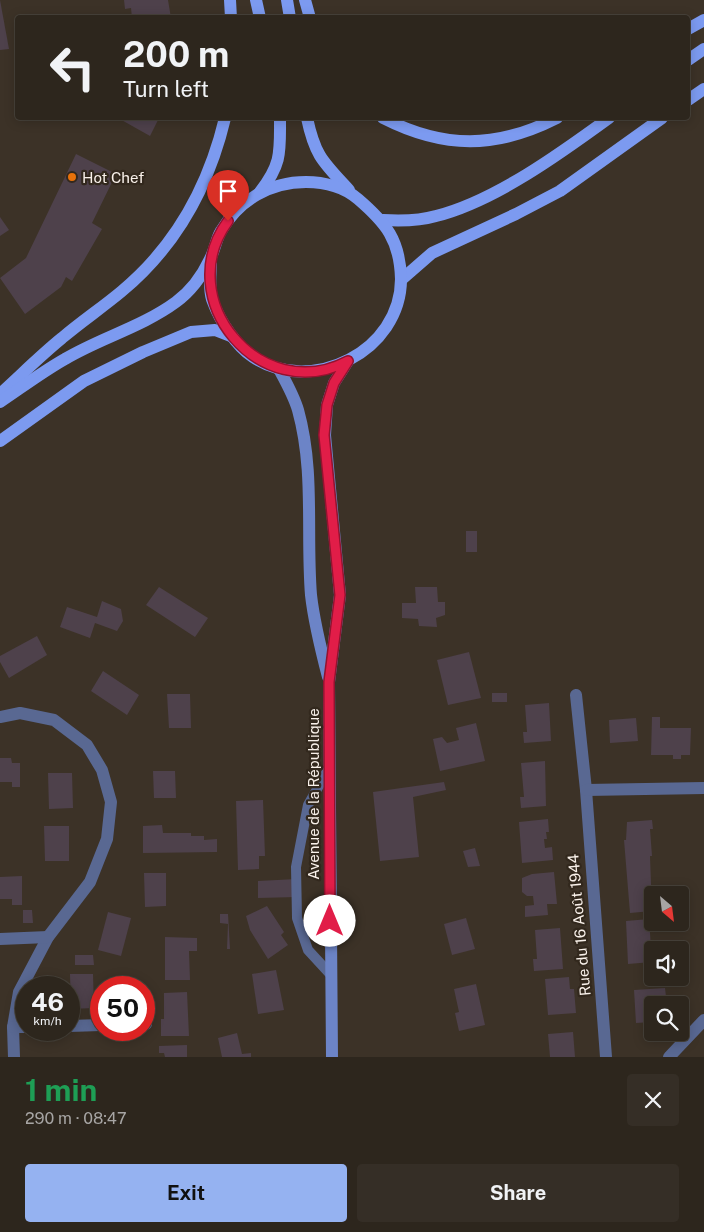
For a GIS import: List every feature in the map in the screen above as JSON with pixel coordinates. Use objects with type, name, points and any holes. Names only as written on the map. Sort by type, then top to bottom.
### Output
[{"type":"main road","points":[[230,0],[231,15]]},
{"type":"main road","points":[[256,0],[259,15]]},
{"type":"main road","points":[[287,0],[290,15]]},
{"type":"main road","points":[[305,0],[309,15]]},
{"type":"main road","points":[[690,28],[704,20]]},
{"type":"main road","points":[[690,59],[704,49]]},
{"type":"main road","points":[[690,99],[704,89]]},
{"type":"main road","points":[[0,394],[61,338],[124,290],[157,258],[181,227],[197,199],[219,143],[225,120]]},
{"type":"main road","points":[[0,402],[65,359],[170,306],[185,296],[198,282],[211,259],[220,232],[236,210],[259,193],[273,175],[278,161],[280,120]]},
{"type":"main road","points":[[211,259],[212,300],[233,337],[252,357],[279,369],[308,372],[336,367],[362,354],[382,334],[396,308],[401,280],[397,249],[383,220],[350,192],[320,158],[312,139],[307,120]]},
{"type":"main road","points":[[387,120],[407,130],[463,142],[511,137],[552,120]]},
{"type":"main road","points":[[383,220],[407,221],[436,216],[462,207],[508,185],[562,152],[606,120]]},
{"type":"main road","points":[[401,280],[432,253],[516,214],[560,190],[659,120]]},
{"type":"main road","points":[[259,193],[289,182],[320,182],[350,192]]},
{"type":"main road","points":[[0,441],[84,381],[143,352],[191,332],[215,330],[233,337]]},
{"type":"main road","name":"Avenue de la République","points":[[332,1057],[329,682],[340,595],[324,435],[327,405],[334,383],[348,361]]},
{"type":"main road","name":"Avenue de la République","points":[[279,369],[298,408],[306,446],[311,499],[312,595],[317,634],[329,682]]},
{"type":"street","name":"Rue du 16 Août 1944","points":[[576,696],[586,790],[606,1057]]},
{"type":"street","points":[[0,716],[20,713],[54,720],[87,745],[102,770],[111,802],[107,839],[90,882],[48,937],[27,976]]},
{"type":"street","points":[[586,790],[704,788]]},
{"type":"street","points":[[0,939],[48,937]]},
{"type":"street","points":[[669,1057],[704,1020]]},
{"type":"street","points":[[14,1057],[17,1041]]},
{"type":"lane","points":[[329,768],[308,805],[296,867],[297,918],[308,950],[330,975]]},
{"type":"building","points":[[0,0],[9,49],[0,50]]},
{"type":"building","points":[[124,0],[168,0],[170,15],[132,15],[131,8],[125,9]]},
{"type":"building","points":[[122,120],[158,120],[150,136]]},
{"type":"building","points":[[76,154],[116,174],[92,223],[102,229],[72,281],[66,277],[61,287],[25,314],[0,278],[26,258]]},
{"type":"building","points":[[0,217],[9,230],[0,236]]},
{"type":"building","points":[[466,531],[477,531],[477,552],[466,552]]},
{"type":"building","points":[[159,587],[208,618],[195,637],[146,605]]},
{"type":"building","points":[[415,587],[437,587],[438,602],[445,602],[445,615],[436,618],[437,627],[419,626],[418,619],[402,618],[402,603],[416,603]]},
{"type":"building","points":[[102,601],[121,609],[123,621],[117,631],[95,623],[90,638],[60,627],[67,607],[97,617]]},
{"type":"building","points":[[37,636],[47,655],[9,678],[0,662],[0,656]]},
{"type":"building","points":[[469,652],[481,698],[448,705],[437,660]]},
{"type":"building","points":[[103,671],[139,695],[127,715],[91,691]]},
{"type":"building","points":[[492,693],[507,693],[507,702],[492,702]]},
{"type":"building","points":[[167,694],[190,694],[191,728],[169,728]]},
{"type":"building","points":[[549,703],[551,741],[524,743],[523,732],[527,732],[525,705]]},
{"type":"building","points":[[652,717],[660,717],[660,728],[691,728],[690,755],[681,755],[681,759],[673,759],[673,755],[651,755]]},
{"type":"building","points":[[636,718],[638,741],[610,743],[609,720]]},
{"type":"building","points":[[476,723],[485,761],[440,771],[433,739],[442,737],[447,743],[459,740],[456,728]]},
{"type":"building","points":[[0,758],[11,758],[12,763],[20,763],[20,787],[12,787],[12,782],[0,782]]},
{"type":"building","points":[[545,761],[546,806],[521,808],[520,797],[524,797],[521,763]]},
{"type":"building","points":[[153,771],[175,771],[176,798],[154,798]]},
{"type":"building","points":[[48,773],[72,773],[73,808],[49,809]]},
{"type":"building","points":[[444,782],[446,790],[413,797],[419,857],[380,861],[373,792]]},
{"type":"building","points":[[263,800],[265,856],[259,856],[259,869],[238,870],[236,801]]},
{"type":"building","points":[[548,819],[549,832],[546,832],[547,839],[544,839],[545,848],[552,847],[553,860],[522,863],[519,822]]},
{"type":"building","points":[[652,820],[653,829],[650,829],[651,886],[644,886],[644,912],[630,913],[624,840],[626,840],[627,822]]},
{"type":"building","points":[[162,825],[163,833],[191,833],[191,836],[204,836],[204,840],[217,839],[217,852],[143,853],[143,826]]},
{"type":"building","points":[[44,826],[69,826],[69,861],[45,861]]},
{"type":"building","points":[[475,848],[480,866],[468,867],[463,851]]},
{"type":"building","points":[[554,872],[557,904],[547,904],[548,915],[525,917],[525,906],[534,905],[533,896],[527,896],[522,892],[522,878],[532,874]]},
{"type":"building","points":[[144,873],[166,873],[166,906],[145,907]]},
{"type":"building","points":[[22,876],[22,905],[12,905],[12,899],[0,899],[0,877]]},
{"type":"building","points":[[297,879],[297,897],[258,898],[258,881]]},
{"type":"building","points":[[267,906],[284,932],[281,935],[288,945],[268,959],[250,930],[246,916]]},
{"type":"building","points":[[23,910],[32,910],[33,923],[23,923]]},
{"type":"building","points":[[108,912],[131,918],[121,956],[98,950]]},
{"type":"building","points":[[220,914],[228,914],[230,949],[227,949],[228,924],[220,923]]},
{"type":"building","points":[[466,918],[475,949],[452,955],[444,924]]},
{"type":"building","points":[[644,919],[644,931],[650,931],[651,941],[644,941],[644,963],[628,964],[626,921]]},
{"type":"building","points":[[560,928],[563,969],[534,971],[533,959],[537,959],[535,930]]},
{"type":"building","points":[[165,937],[197,938],[197,951],[189,951],[190,980],[165,980]]},
{"type":"building","points":[[75,955],[93,955],[94,965],[75,965]]},
{"type":"building","points":[[276,970],[284,1010],[258,1014],[252,974]]},
{"type":"building","points":[[70,974],[93,974],[93,976],[90,976],[90,1008],[80,1009],[80,976],[70,976]]},
{"type":"building","points":[[569,977],[570,989],[574,989],[576,1013],[548,1015],[545,979]]},
{"type":"building","points":[[476,984],[485,1025],[459,1031],[455,1013],[459,1012],[454,989]]},
{"type":"building","points":[[665,988],[666,996],[644,996],[644,1022],[636,1023],[634,990]]},
{"type":"building","points":[[187,992],[189,1036],[161,1036],[161,1019],[164,1019],[164,993]]},
{"type":"building","points":[[573,1032],[575,1057],[550,1057],[548,1034]]},
{"type":"building","points":[[237,1033],[242,1054],[251,1053],[251,1057],[222,1057],[218,1038]]},
{"type":"building","points":[[187,1045],[187,1057],[165,1057],[164,1053],[159,1053],[159,1046]]},
{"type":"place","name":"Hot Chef","points":[[72,177]]},
{"type":"route","points":[[228,221],[220,232],[211,259],[212,300],[233,337],[252,357],[279,369],[308,372],[336,367],[348,361],[334,383],[327,405],[324,435],[340,595],[329,682],[330,921]]}]
